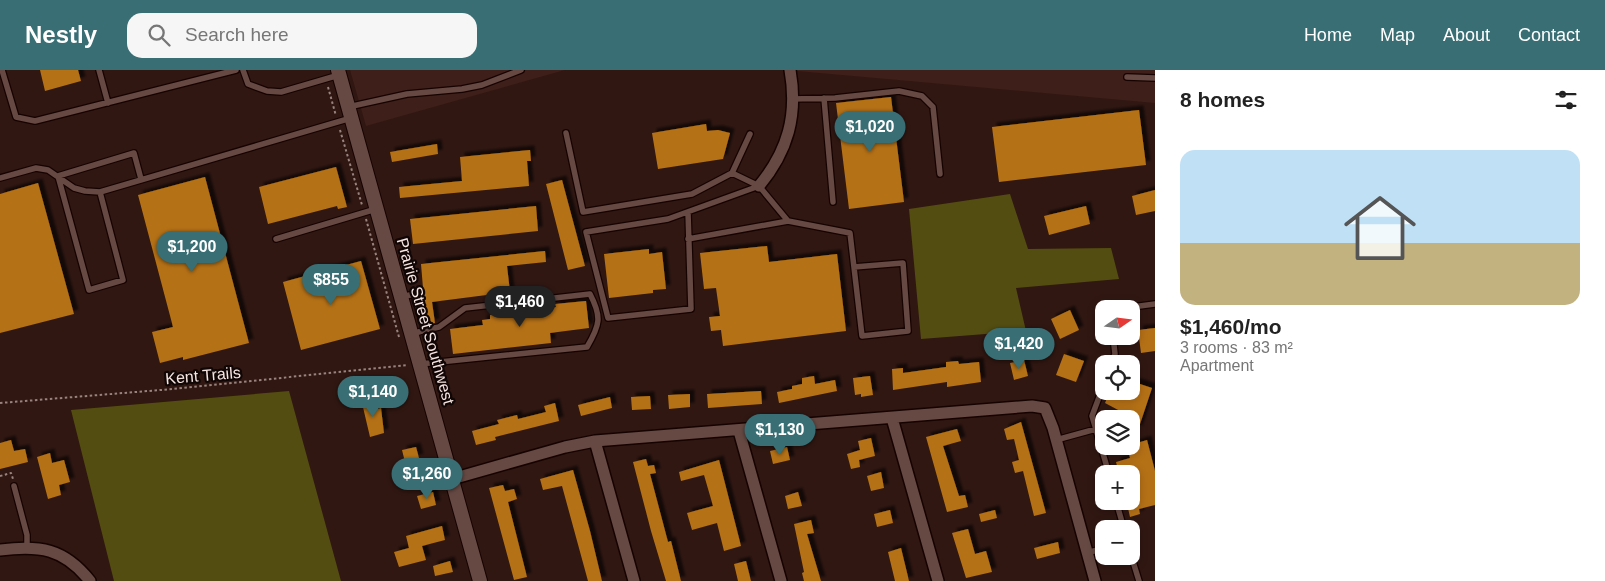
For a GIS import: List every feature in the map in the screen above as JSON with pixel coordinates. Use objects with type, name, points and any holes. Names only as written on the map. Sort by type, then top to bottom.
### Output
[{"type":"street","points":[[759,186],[775,167],[792,119],[790,70]]},
{"type":"street","name":"Prairie Street Southwest","points":[[338,72],[411,334],[413,365],[452,479],[480,581]]},
{"type":"street","points":[[452,479],[565,447],[595,441],[1032,406],[1045,408],[1056,440],[1095,581]]},
{"type":"street","points":[[892,418],[938,581]]},
{"type":"street","points":[[739,430],[781,581]]},
{"type":"street","points":[[595,441],[634,581]]},
{"type":"street","points":[[0,550],[27,546],[55,553],[75,566],[90,581]]},
{"type":"lane","points":[[2,70],[16,117],[35,121],[236,70]]},
{"type":"lane","points":[[99,70],[108,103]]},
{"type":"lane","points":[[243,70],[248,84],[267,91],[280,92],[338,72]]},
{"type":"lane","points":[[0,178],[36,168],[48,170],[74,188],[85,192],[100,192],[407,94],[462,89],[482,85],[521,70]]},
{"type":"lane","points":[[1127,78],[1155,78]]},
{"type":"lane","points":[[792,99],[899,91],[922,96],[933,107],[940,174]]},
{"type":"lane","points":[[824,98],[833,202]]},
{"type":"lane","points":[[566,133],[583,212],[692,194],[732,173],[750,134]]},
{"type":"lane","points":[[58,176],[134,153],[141,180]]},
{"type":"lane","points":[[732,173],[759,186],[788,221]]},
{"type":"lane","points":[[58,176],[89,290],[123,280],[100,192]]},
{"type":"lane","points":[[608,318],[586,232],[668,219],[759,186]]},
{"type":"lane","points":[[276,239],[376,209]]},
{"type":"lane","points":[[599,319],[691,309],[688,212]]},
{"type":"lane","points":[[688,239],[788,221],[850,233],[862,336],[908,332],[903,263],[854,267]]},
{"type":"lane","points":[[401,297],[414,294],[425,330]]},
{"type":"lane","points":[[411,334],[439,327],[464,308],[590,294],[598,308],[597,330],[587,347],[413,365]]},
{"type":"lane","points":[[1140,306],[1155,304]]},
{"type":"lane","points":[[1095,426],[1092,416],[1098,400]]},
{"type":"lane","points":[[1056,440],[1095,429]]},
{"type":"lane","points":[[14,486],[27,535],[27,546]]},
{"type":"lane","points":[[1087,553],[1095,551]]},
{"type":"lane","points":[[1134,565],[1138,581]]},
{"type":"path","name":"Kent Trails","points":[[0,403],[192,388],[413,365]]},
{"type":"path","points":[[0,476],[11,473],[14,486]]},
{"type":"shaded area","points":[[350,70],[565,70],[366,126]]},
{"type":"shaded area","points":[[786,70],[1155,70],[1155,103]]},
{"type":"shaded area","points":[[1010,194],[1028,249],[1111,248],[1119,279],[1016,288],[1026,331],[921,339],[909,209]]},
{"type":"shaded area","points":[[289,391],[341,581],[114,581],[71,410]]},
{"type":"building","points":[[40,70],[78,70],[81,81],[45,91]]},
{"type":"building","points":[[891,97],[904,202],[849,209],[836,103]]},
{"type":"building","points":[[1139,110],[1146,165],[999,182],[992,127]]},
{"type":"building","points":[[706,124],[707,131],[718,130],[730,133],[723,159],[658,169],[652,133]]},
{"type":"building","points":[[437,144],[438,154],[392,162],[390,152]]},
{"type":"building","points":[[530,150],[531,161],[527,161],[529,186],[400,198],[399,187],[462,181],[460,157]]},
{"type":"building","points":[[336,167],[347,207],[338,209],[337,206],[268,224],[259,187]]},
{"type":"building","points":[[205,177],[249,343],[183,360],[183,357],[160,363],[152,332],[173,327],[138,195]]},
{"type":"building","points":[[562,180],[585,266],[568,270],[546,184]]},
{"type":"building","points":[[38,183],[74,314],[0,333],[0,194]]},
{"type":"building","points":[[1155,190],[1155,211],[1136,215],[1132,196]]},
{"type":"building","points":[[536,206],[538,231],[413,244],[410,219]]},
{"type":"building","points":[[1086,206],[1090,224],[1049,235],[1044,216]]},
{"type":"building","points":[[767,246],[769,262],[837,254],[846,331],[723,346],[721,330],[711,331],[709,317],[720,316],[716,288],[704,289],[700,253]]},
{"type":"building","points":[[649,249],[649,254],[662,252],[666,289],[653,290],[653,293],[609,298],[604,254]]},
{"type":"building","points":[[545,251],[546,262],[507,266],[510,292],[432,302],[435,323],[428,325],[420,289],[423,288],[421,264]]},
{"type":"building","points":[[361,261],[380,329],[301,350],[283,282]]},
{"type":"building","points":[[586,301],[589,328],[550,333],[551,343],[453,354],[450,329],[483,325],[482,320],[490,319],[490,315],[556,307],[555,304]]},
{"type":"building","points":[[1070,310],[1079,330],[1060,339],[1051,319]]},
{"type":"building","points":[[1155,328],[1155,351],[1141,353],[1140,330]]},
{"type":"building","points":[[1064,354],[1084,361],[1076,382],[1056,375]]},
{"type":"building","points":[[1024,360],[1028,376],[1014,380],[1010,363]]},
{"type":"building","points":[[958,361],[959,364],[979,362],[981,382],[947,387],[947,382],[893,390],[892,369],[903,368],[903,373],[946,367],[946,362]]},
{"type":"building","points":[[814,376],[815,384],[835,380],[837,391],[779,403],[777,392],[792,389],[792,386],[802,384],[802,378]]},
{"type":"building","points":[[870,376],[873,395],[861,397],[861,394],[855,395],[853,378]]},
{"type":"building","points":[[1140,384],[1152,388],[1140,424],[1140,410],[1118,410],[1105,403],[1106,400],[1140,400]]},
{"type":"building","points":[[761,391],[762,404],[708,408],[707,394]]},
{"type":"building","points":[[690,394],[690,407],[669,409],[668,395]]},
{"type":"building","points":[[650,396],[651,409],[632,410],[631,397]]},
{"type":"building","points":[[610,397],[612,408],[581,416],[578,405]]},
{"type":"building","points":[[375,399],[378,409],[381,408],[384,433],[370,437],[362,403]]},
{"type":"building","points":[[555,403],[559,421],[495,437],[496,440],[476,445],[472,431],[499,424],[497,420],[517,415],[518,419],[546,412],[544,406]]},
{"type":"building","points":[[1021,422],[1046,513],[1034,516],[1023,471],[1015,473],[1012,462],[1019,460],[1014,439],[1007,440],[1004,429]]},
{"type":"building","points":[[957,429],[961,441],[943,446],[959,496],[965,495],[968,507],[947,512],[926,437]]},
{"type":"building","points":[[871,438],[875,456],[859,460],[860,467],[851,469],[847,454],[860,450],[858,441]]},
{"type":"building","points":[[11,440],[14,451],[25,449],[28,462],[0,469],[0,443]]},
{"type":"building","points":[[1147,440],[1155,471],[1155,505],[1140,509],[1140,465],[1117,465],[1116,462],[1130,458],[1129,455],[1140,455],[1140,442]]},
{"type":"building","points":[[416,447],[419,458],[405,462],[402,450]]},
{"type":"building","points":[[787,447],[790,460],[773,464],[770,451]]},
{"type":"building","points":[[50,453],[52,463],[64,460],[70,482],[59,485],[61,495],[48,499],[37,457]]},
{"type":"building","points":[[646,459],[648,466],[654,465],[656,473],[650,474],[668,542],[671,541],[681,581],[666,581],[651,531],[633,462]]},
{"type":"building","points":[[719,460],[741,546],[724,551],[717,523],[692,530],[687,513],[713,506],[704,475],[681,481],[679,472]]},
{"type":"building","points":[[573,470],[602,581],[588,581],[562,486],[543,490],[540,479]]},
{"type":"building","points":[[881,472],[884,488],[871,491],[867,476]]},
{"type":"building","points":[[503,485],[505,491],[514,489],[517,499],[508,502],[527,577],[514,580],[489,488]]},
{"type":"building","points":[[433,492],[436,505],[421,509],[417,496]]},
{"type":"building","points":[[798,492],[802,506],[788,509],[785,496]]},
{"type":"building","points":[[890,510],[893,523],[877,527],[874,514]]},
{"type":"building","points":[[995,510],[997,518],[981,522],[979,514]]},
{"type":"building","points":[[1128,510],[1139,510],[1140,514],[1130,517]]},
{"type":"building","points":[[811,520],[814,533],[807,534],[821,581],[804,581],[802,573],[804,572],[794,524]]},
{"type":"building","points":[[442,526],[445,540],[422,546],[426,560],[399,567],[394,552],[409,548],[406,536]]},
{"type":"building","points":[[968,529],[975,554],[986,551],[992,572],[966,578],[952,533]]},
{"type":"building","points":[[1058,542],[1060,553],[1037,559],[1034,548]]},
{"type":"building","points":[[901,548],[909,581],[895,581],[888,552]]},
{"type":"building","points":[[450,561],[453,572],[435,576],[433,566]]},
{"type":"building","points":[[746,561],[751,581],[738,581],[734,564]]}]
